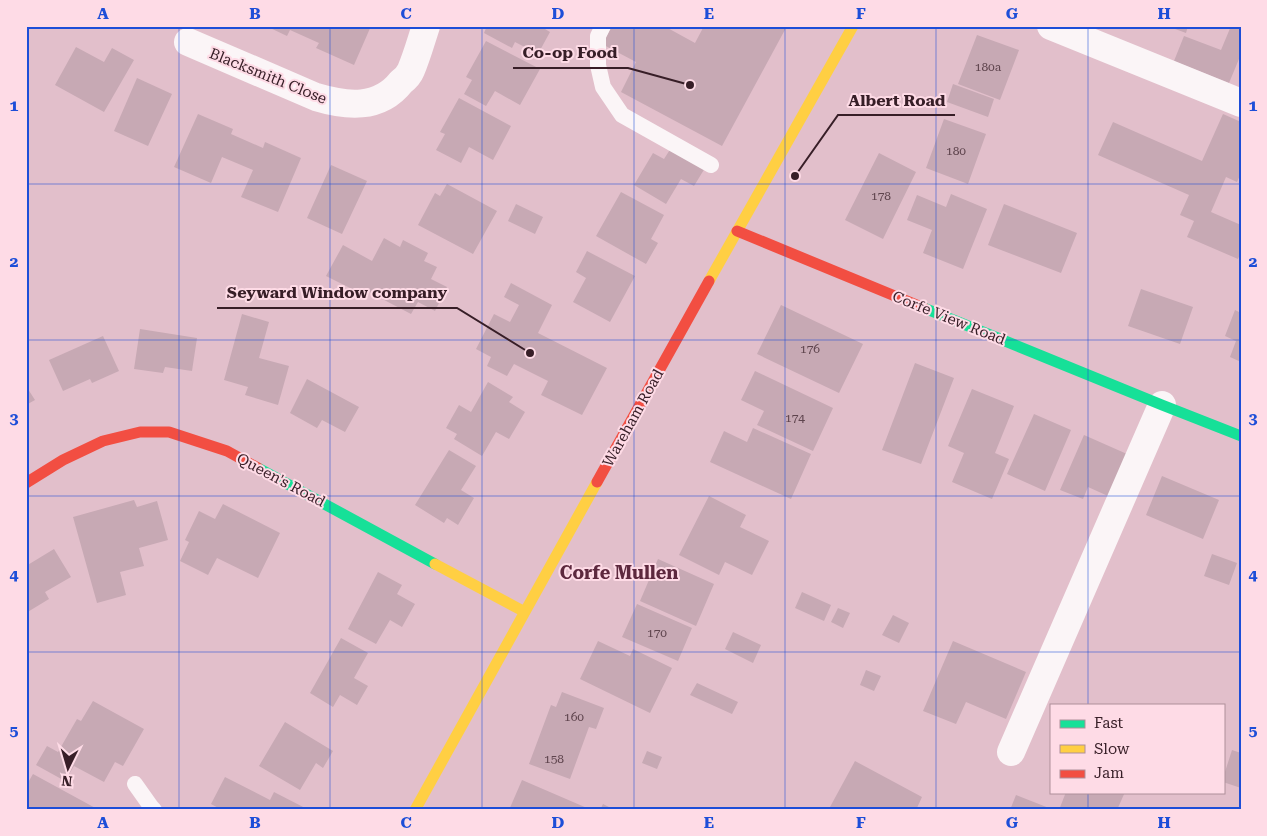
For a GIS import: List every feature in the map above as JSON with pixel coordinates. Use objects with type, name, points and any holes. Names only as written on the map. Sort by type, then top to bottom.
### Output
[{"type":"street","name":"Blacksmith Close","points":[[188,42],[316,98],[336,103],[368,103],[384,98],[397,88],[410,72],[426,26]]},
{"type":"street","name":"Wareham Road","points":[[415,810],[853,26]]},
{"type":"street","points":[[1051,26],[1241,103]]},
{"type":"street","name":"Corfe View Road","points":[[737,231],[1241,436]]},
{"type":"street","points":[[1011,752],[1162,405]]},
{"type":"street","name":"Queen's Road","points":[[26,483],[63,460],[103,441],[140,432],[169,432],[227,451],[525,612]]},
{"type":"lane","points":[[603,26],[598,36],[598,65],[603,87],[622,115],[711,165]]},
{"type":"lane","points":[[135,784],[154,810]]},
{"type":"building","points":[[266,26],[371,26],[354,65],[316,48],[319,43],[290,30],[287,36]]},
{"type":"building","points":[[487,26],[540,26],[550,32],[538,54],[515,42],[512,48],[484,33]]},
{"type":"building","points":[[612,26],[664,26],[695,43],[704,26],[787,26],[722,146],[621,92],[636,62],[602,44]]},
{"type":"building","points":[[1167,26],[1188,26],[1186,33]]},
{"type":"building","points":[[1231,26],[1241,26],[1241,60],[1239,59],[1229,83],[1174,61],[1184,36],[1221,50]]},
{"type":"building","points":[[977,35],[1019,50],[1000,100],[958,84]]},
{"type":"building","points":[[486,41],[540,69],[520,105],[495,91],[486,106],[464,94],[472,80],[466,77]]},
{"type":"building","points":[[76,47],[104,62],[112,48],[134,60],[104,112],[55,85]]},
{"type":"building","points":[[137,78],[172,94],[148,146],[114,131]]},
{"type":"building","points":[[953,84],[994,99],[988,117],[947,102]]},
{"type":"building","points":[[459,98],[511,126],[493,160],[469,147],[461,163],[436,150],[445,134],[440,132]]},
{"type":"building","points":[[198,114],[233,129],[231,134],[263,148],[265,142],[301,158],[278,212],[241,197],[253,170],[222,157],[211,183],[174,167]]},
{"type":"building","points":[[1223,114],[1241,122],[1241,173],[1237,182],[1226,177],[1211,212],[1241,225],[1241,252],[1238,259],[1187,237],[1194,221],[1180,215],[1189,195],[1098,155],[1113,122],[1202,161]]},
{"type":"building","points":[[944,119],[986,134],[968,184],[926,168]]},
{"type":"building","points":[[671,148],[705,168],[694,186],[681,179],[666,204],[634,185],[653,153],[664,159]]},
{"type":"building","points":[[879,153],[916,172],[883,239],[845,220]]},
{"type":"building","points":[[331,165],[367,181],[342,234],[307,218]]},
{"type":"building","points":[[447,184],[497,211],[473,254],[418,225],[435,193],[440,196]]},
{"type":"building","points":[[621,192],[664,215],[651,239],[658,243],[646,264],[596,236]]},
{"type":"building","points":[[951,194],[987,209],[963,269],[923,253],[932,230],[907,220],[917,195],[946,207]]},
{"type":"building","points":[[516,204],[543,217],[535,234],[508,221]]},
{"type":"building","points":[[1004,204],[1077,233],[1061,273],[988,245]]},
{"type":"building","points":[[384,238],[400,247],[403,240],[428,253],[424,261],[437,267],[431,279],[447,287],[435,311],[418,302],[411,314],[365,290],[362,294],[326,276],[343,245],[372,261]]},
{"type":"building","points":[[587,251],[635,276],[610,322],[573,302],[586,278],[576,272]]},
{"type":"building","points":[[511,283],[552,305],[538,333],[607,368],[582,415],[541,395],[548,381],[514,364],[507,376],[487,366],[491,357],[476,349],[494,314],[510,322],[519,305],[504,297]]},
{"type":"building","points":[[1141,289],[1193,307],[1180,344],[1128,326]]},
{"type":"building","points":[[781,305],[863,344],[839,393],[757,354]]},
{"type":"building","points":[[1235,310],[1241,313],[1241,362],[1230,357],[1236,341],[1225,336]]},
{"type":"building","points":[[242,314],[269,322],[259,358],[289,366],[278,405],[245,395],[248,387],[224,380]]},
{"type":"building","points":[[140,329],[197,338],[192,371],[165,367],[163,373],[134,369]]},
{"type":"building","points":[[103,336],[119,371],[92,383],[90,379],[63,391],[49,360]]},
{"type":"building","points":[[915,363],[954,378],[921,464],[882,450]]},
{"type":"building","points":[[755,371],[833,408],[813,451],[757,425],[764,411],[741,400]]},
{"type":"building","points":[[307,379],[359,407],[345,432],[322,420],[317,428],[290,413]]},
{"type":"building","points":[[488,382],[513,397],[509,402],[525,412],[509,439],[496,432],[482,456],[454,439],[457,434],[446,428],[459,405],[471,412]]},
{"type":"building","points":[[26,386],[35,400],[26,405]]},
{"type":"building","points":[[972,389],[1014,406],[995,453],[1009,459],[992,499],[952,482],[964,453],[948,446]]},
{"type":"building","points":[[1034,414],[1071,430],[1045,491],[1007,474]]},
{"type":"building","points":[[753,428],[811,454],[791,499],[710,462],[724,431],[747,442]]},
{"type":"building","points":[[1084,435],[1127,454],[1108,496],[1088,487],[1083,499],[1060,490]]},
{"type":"building","points":[[449,450],[476,466],[461,490],[474,498],[458,525],[447,518],[444,523],[415,505]]},
{"type":"building","points":[[1162,476],[1219,500],[1203,539],[1146,515]]},
{"type":"building","points":[[709,496],[746,515],[740,527],[769,541],[752,575],[725,562],[719,575],[679,555]]},
{"type":"building","points":[[134,500],[137,507],[157,501],[168,540],[139,548],[144,566],[120,572],[126,595],[97,603],[73,517]]},
{"type":"building","points":[[223,504],[280,533],[258,578],[217,558],[208,575],[180,561],[189,542],[185,540],[199,511],[215,519]]},
{"type":"building","points":[[54,549],[71,577],[45,592],[49,599],[26,613],[26,566]]},
{"type":"building","points":[[1212,554],[1237,563],[1229,585],[1204,576]]},
{"type":"building","points":[[658,559],[714,584],[696,626],[640,601]]},
{"type":"building","points":[[378,572],[402,585],[397,594],[415,604],[402,627],[390,620],[376,644],[348,629]]},
{"type":"building","points":[[802,592],[831,605],[824,621],[795,608]]},
{"type":"building","points":[[637,604],[692,628],[678,661],[622,637]]},
{"type":"building","points":[[838,608],[850,613],[843,628],[831,622]]},
{"type":"building","points":[[893,615],[909,623],[899,643],[882,635]]},
{"type":"building","points":[[733,632],[761,645],[753,663],[725,649]]},
{"type":"building","points":[[341,638],[368,653],[354,678],[368,686],[357,705],[340,695],[333,707],[310,693]]},
{"type":"building","points":[[598,641],[630,656],[633,649],[672,668],[650,713],[580,679]]},
{"type":"building","points":[[953,641],[1026,672],[1006,719],[966,702],[956,724],[923,711]]},
{"type":"building","points":[[866,670],[881,676],[874,691],[860,685]]},
{"type":"building","points":[[697,683],[738,702],[732,714],[690,695]]},
{"type":"building","points":[[562,692],[604,708],[596,729],[589,727],[570,779],[529,764],[551,705],[556,707]]},
{"type":"building","points":[[93,701],[144,729],[123,766],[115,762],[104,782],[74,766],[65,781],[36,765],[47,746],[58,752],[77,719],[81,721]]},
{"type":"building","points":[[285,722],[333,751],[323,768],[316,763],[300,790],[259,766]]},
{"type":"building","points":[[1232,750],[1241,753],[1241,788],[1224,782],[1224,775]]},
{"type":"building","points":[[647,751],[662,757],[657,769],[642,763]]},
{"type":"building","points":[[855,761],[922,797],[916,810],[835,810],[830,807]]},
{"type":"building","points":[[33,774],[99,810],[26,810],[26,786]]},
{"type":"building","points":[[225,777],[270,800],[274,792],[309,810],[222,810],[211,804]]},
{"type":"building","points":[[522,780],[587,808],[586,810],[509,810]]},
{"type":"building","points":[[1065,794],[1124,794],[1117,810],[1059,810]]},
{"type":"building","points":[[1016,795],[1049,808],[1048,810],[1010,810]]},
{"type":"building","points":[[603,804],[615,810],[600,810]]},
{"type":"traffic: fast","points":[[924,308],[1241,436]]},
{"type":"traffic: fast","points":[[258,468],[435,564]]},
{"type":"traffic: slow","points":[[709,281],[853,26]]},
{"type":"traffic: slow","points":[[415,810],[597,482]]},
{"type":"traffic: slow","points":[[435,564],[525,612]]},
{"type":"traffic: jam","points":[[737,231],[924,308]]},
{"type":"traffic: jam","points":[[597,482],[709,281]]},
{"type":"traffic: jam","points":[[26,483],[63,460],[103,441],[140,432],[169,432],[227,451],[258,468]]},
{"type":"place","name":"Co-op Food","points":[[690,85]]},
{"type":"place","name":"Albert Road","points":[[795,176]]},
{"type":"place","name":"Seyward Window company","points":[[530,353]]},
{"type":"district","name":"Corfe Mullen","points":[[619,572]]}]
